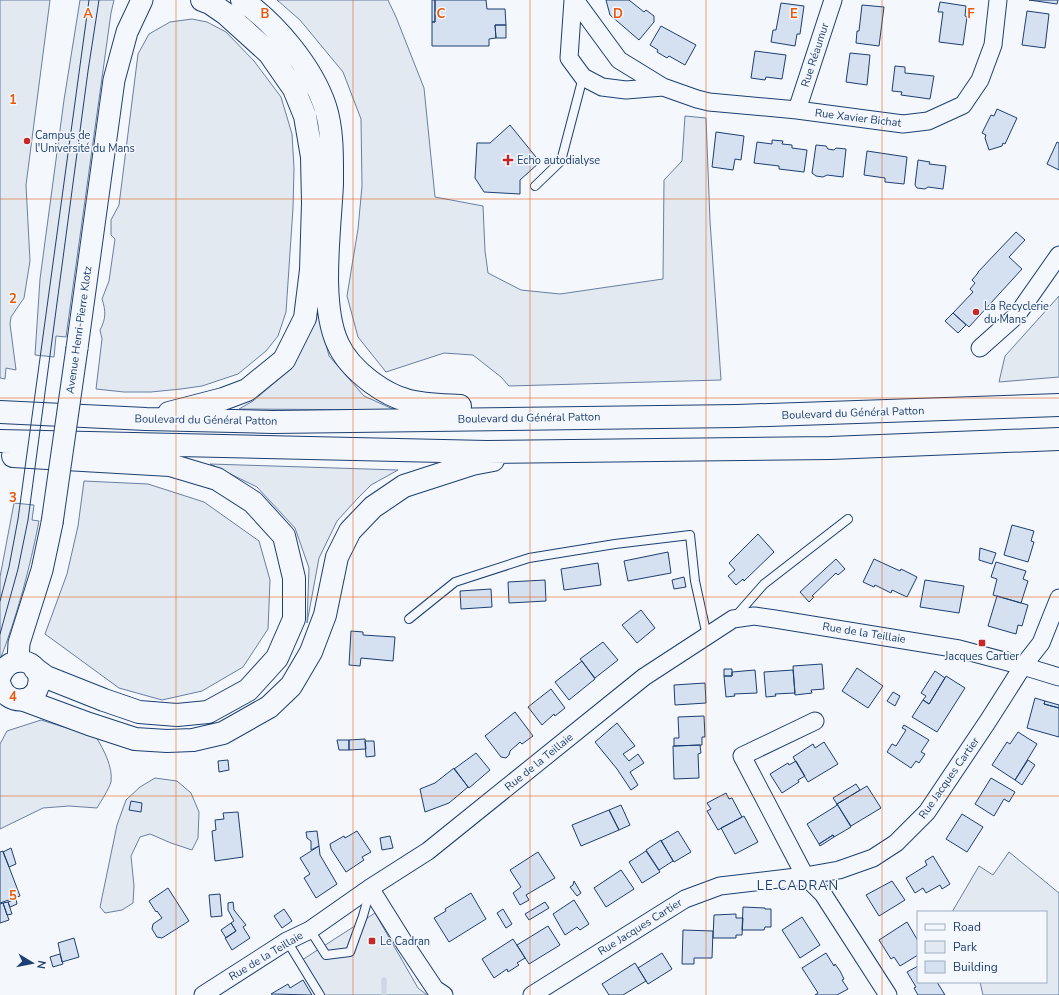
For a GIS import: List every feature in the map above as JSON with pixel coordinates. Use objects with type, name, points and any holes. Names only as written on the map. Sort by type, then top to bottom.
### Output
[{"type":"highway","points":[[146,419],[195,405],[224,399],[247,390],[284,360],[305,318],[311,270],[314,203],[312,157],[306,116],[294,89],[269,53],[226,14],[210,3],[202,0]]},
{"type":"highway","points":[[242,0],[272,26],[305,65],[315,80],[326,107],[332,159],[328,257],[328,302],[331,323],[338,344],[348,361],[362,375],[389,393],[406,400],[434,405],[482,408],[694,407],[737,416]]},
{"type":"highway","name":"Boulevard du Général Patton","points":[[0,412],[146,419],[273,422],[737,416],[1059,406]]},
{"type":"highway","points":[[0,441],[479,452],[830,448],[1059,439]]},
{"type":"highway","points":[[6,691],[90,724],[135,739],[167,741],[193,740],[224,734],[268,707],[292,686],[311,652],[325,615],[337,557],[350,531],[373,507],[404,486],[472,464],[554,451]]},
{"type":"highway","points":[[0,455],[170,465],[217,479],[253,502],[284,536],[294,578],[294,619],[277,658],[248,690],[208,712],[177,715],[139,712],[46,677],[27,665]]},
{"type":"street","name":"Avenue Henri-Pierre Klotz","points":[[6,691],[30,697],[35,693],[38,687],[39,681],[27,665],[19,643],[42,570],[52,523],[114,80],[127,32],[142,0]]},
{"type":"street","name":"Rue Xavier Bichat","points":[[574,0],[569,58],[582,77],[602,87],[626,90],[663,87]]},
{"type":"street","name":"Rue Xavier Bichat","points":[[574,0],[619,60],[663,87],[710,102],[797,110],[903,124],[928,121],[963,105],[980,80],[993,45],[998,0]]},
{"type":"street","name":"Rue Réaumur","points":[[797,110],[833,0]]},
{"type":"street","points":[[980,348],[1017,315],[1059,255]]},
{"type":"street","points":[[1023,666],[1041,644],[1059,598]]},
{"type":"street","name":"Rue de la Teillaie","points":[[203,995],[286,942],[310,930],[370,888],[428,851],[644,677],[733,619],[754,616],[959,649],[1059,677]]},
{"type":"street","points":[[6,691],[2,671],[6,666],[27,665]]},
{"type":"street","name":"Rue Jacques Cartier","points":[[532,995],[685,899],[720,886],[805,876],[839,870],[873,858],[896,843],[918,823],[927,812],[1023,666]]},
{"type":"street","points":[[815,721],[742,756],[805,876],[823,894],[888,995]]},
{"type":"street","points":[[370,888],[435,989],[444,995]]},
{"type":"lane","points":[[535,186],[561,161],[582,77]]},
{"type":"lane","points":[[733,619],[764,584],[848,519]]},
{"type":"lane","points":[[409,619],[455,582],[529,558],[615,544],[690,535],[695,581],[707,636]]},
{"type":"lane","name":"Rue de la Teillaie","points":[[310,930],[326,955],[350,952],[363,916],[370,888]]},
{"type":"lane","points":[[286,942],[320,995]]},
{"type":"green space","name":"Campus de l'Université du Mans","points":[[0,0],[50,0],[26,185],[30,261],[24,298],[11,317],[10,324],[16,370],[6,368],[5,379],[0,378]]},
{"type":"green space","points":[[80,0],[114,0],[66,337],[56,336],[54,357],[35,355],[40,279],[64,100]]},
{"type":"green space","points":[[277,0],[388,0],[424,88],[435,197],[483,206],[485,251],[488,273],[521,290],[560,294],[663,279],[664,180],[682,161],[685,116],[706,118],[710,221],[721,380],[509,386],[501,377],[473,355],[444,353],[386,372],[358,337],[347,296],[358,229],[362,186],[361,119],[343,72],[300,20]]},
{"type":"green space","points":[[192,19],[207,22],[226,32],[254,61],[281,97],[292,134],[294,168],[293,208],[286,312],[278,336],[266,351],[238,374],[202,386],[181,389],[151,392],[124,392],[96,389],[102,339],[100,330],[105,315],[102,299],[109,281],[115,239],[111,235],[111,220],[119,205],[138,54],[149,34],[170,22]]},
{"type":"green space","points":[[319,273],[319,317],[329,356],[364,396],[395,410],[239,409],[253,401],[292,368],[313,323]]},
{"type":"green space","points":[[1059,296],[1059,377],[999,382],[1005,356]]},
{"type":"green space","points":[[210,464],[398,470],[371,485],[337,521],[319,558],[307,623],[309,568],[295,528],[257,487]]},
{"type":"green space","points":[[84,481],[148,484],[204,502],[259,541],[270,580],[268,629],[243,667],[202,691],[162,700],[119,688],[45,634],[67,574],[78,526]]},
{"type":"green space","points":[[14,503],[34,505],[32,520],[39,521],[32,556],[22,592],[0,660],[0,577]]},
{"type":"green space","points":[[41,720],[96,737],[105,753],[111,770],[110,785],[97,808],[69,806],[43,808],[0,829],[0,744],[7,731]]},
{"type":"green space","points":[[155,778],[177,781],[191,793],[199,812],[198,838],[192,850],[150,834],[140,837],[131,856],[134,886],[133,903],[122,910],[105,913],[100,907],[117,825],[126,800],[140,787]]},
{"type":"green space","points":[[1009,852],[1059,893],[1059,995],[983,995],[980,983],[1047,983],[1047,911],[953,911],[979,866],[993,875]]},
{"type":"green space","points":[[375,913],[418,988],[427,995],[324,995],[302,960]]},
{"type":"building","points":[[432,0],[435,0],[435,22],[432,22]]},
{"type":"building","points":[[435,0],[486,0],[487,9],[505,9],[506,25],[495,25],[496,38],[489,39],[489,46],[432,46],[432,22],[435,22]]},
{"type":"building","points":[[606,0],[629,0],[644,12],[646,10],[654,16],[654,22],[639,40],[610,15]]},
{"type":"building","points":[[1029,0],[1058,0],[1057,4]]},
{"type":"building","points":[[940,2],[966,6],[965,16],[967,17],[963,45],[939,42],[943,12],[938,12]]},
{"type":"building","points":[[781,3],[804,6],[800,34],[797,34],[795,46],[771,42],[773,30],[776,30]]},
{"type":"building","points":[[862,5],[884,7],[879,46],[856,43]]},
{"type":"building","points":[[1027,11],[1049,14],[1045,48],[1022,45]]},
{"type":"building","points":[[495,25],[506,25],[506,38],[496,38]]},
{"type":"building","points":[[661,26],[696,45],[685,65],[669,56],[667,58],[657,52],[658,50],[650,45]]},
{"type":"building","points":[[755,51],[786,55],[782,79],[766,77],[765,80],[751,78]]},
{"type":"building","points":[[850,53],[870,55],[867,85],[846,82]]},
{"type":"building","points":[[895,66],[905,67],[905,73],[934,76],[930,99],[901,95],[902,92],[892,91]]},
{"type":"building","points":[[997,109],[1017,118],[1005,144],[1003,143],[1002,146],[989,150],[985,138],[986,135],[982,133],[991,115],[994,116]]},
{"type":"building","points":[[510,125],[540,162],[520,180],[520,194],[484,192],[475,178],[477,143],[490,143]]},
{"type":"building","points":[[716,132],[744,136],[741,160],[735,159],[733,170],[712,167]]},
{"type":"building","points":[[772,140],[783,141],[782,144],[792,145],[792,148],[807,150],[804,172],[779,169],[779,166],[754,163],[757,142],[772,144]]},
{"type":"building","points":[[1057,142],[1059,143],[1059,170],[1047,164]]},
{"type":"building","points":[[816,145],[826,146],[828,149],[834,150],[836,148],[846,149],[843,177],[827,175],[823,177],[816,176],[812,173]]},
{"type":"building","points":[[867,151],[907,157],[904,184],[885,182],[885,178],[864,175]]},
{"type":"building","points":[[918,160],[930,162],[929,164],[946,166],[943,189],[928,187],[925,189],[917,188],[915,185]]},
{"type":"building","points":[[1016,232],[1025,240],[1009,257],[1022,269],[969,327],[953,313],[973,292],[970,289],[975,283],[972,280],[978,272]]},
{"type":"building","points":[[953,313],[966,325],[958,333],[945,321]]},
{"type":"building","points":[[1012,525],[1034,531],[1031,541],[1034,542],[1028,562],[1004,555]]},
{"type":"building","points":[[758,534],[774,552],[744,581],[743,579],[736,585],[728,576],[735,570],[729,563]]},
{"type":"building","points":[[980,548],[996,553],[992,564],[979,560]]},
{"type":"building","points":[[668,552],[671,573],[628,581],[624,561]]},
{"type":"building","points":[[836,559],[845,569],[838,575],[836,573],[812,596],[814,597],[809,602],[800,592]]},
{"type":"building","points":[[874,559],[900,571],[901,569],[917,577],[907,597],[892,590],[891,593],[875,585],[874,587],[863,582]]},
{"type":"building","points":[[996,562],[1026,571],[1023,579],[1028,581],[1021,603],[993,595],[997,579],[991,577]]},
{"type":"building","points":[[598,563],[601,585],[564,590],[561,569]]},
{"type":"building","points":[[684,577],[686,587],[674,589],[672,580]]},
{"type":"building","points":[[545,580],[546,601],[509,603],[508,582]]},
{"type":"building","points":[[925,580],[964,586],[959,613],[920,607]]},
{"type":"building","points":[[491,589],[492,607],[461,609],[460,591]]},
{"type":"building","points":[[997,596],[1028,605],[1022,626],[1018,625],[1016,634],[988,626]]},
{"type":"building","points":[[641,610],[655,628],[637,643],[622,625]]},
{"type":"building","points":[[351,631],[363,632],[363,635],[395,637],[393,661],[361,658],[360,666],[349,665]]},
{"type":"building","points":[[603,642],[618,660],[595,678],[580,659]]},
{"type":"building","points":[[582,661],[595,679],[569,700],[555,682]]},
{"type":"building","points":[[822,664],[824,689],[811,690],[812,693],[795,695],[793,666]]},
{"type":"building","points":[[857,668],[883,686],[868,708],[842,691]]},
{"type":"building","points":[[724,669],[732,669],[732,676],[724,676]]},
{"type":"building","points":[[755,670],[757,693],[734,694],[735,696],[726,697],[724,676],[732,676],[732,672]]},
{"type":"building","points":[[793,670],[795,693],[775,694],[776,696],[766,697],[764,672]]},
{"type":"building","points":[[935,671],[945,678],[929,704],[923,700],[926,696],[921,693]]},
{"type":"building","points":[[946,676],[965,688],[937,732],[912,717],[923,700],[929,704]]},
{"type":"building","points":[[705,683],[706,703],[675,705],[674,685]]},
{"type":"building","points":[[551,689],[565,708],[555,716],[554,714],[542,725],[528,707]]},
{"type":"building","points":[[893,692],[900,696],[895,706],[887,701]]},
{"type":"building","points":[[1035,698],[1045,701],[1044,704],[1059,708],[1059,737],[1027,728]]},
{"type":"building","points":[[1045,701],[1059,705],[1059,708],[1044,704]]},
{"type":"building","points":[[515,712],[533,736],[522,744],[520,742],[510,751],[506,758],[501,757],[485,736]]},
{"type":"building","points":[[704,716],[705,737],[702,737],[702,745],[674,746],[674,738],[679,738],[678,717]]},
{"type":"building","points":[[617,723],[635,746],[623,754],[629,761],[638,754],[644,763],[630,772],[638,785],[631,790],[617,769],[595,742]]},
{"type":"building","points":[[904,725],[929,740],[921,752],[925,754],[919,763],[916,761],[911,768],[887,752],[892,744],[896,746],[906,730],[902,728]]},
{"type":"building","points":[[1018,732],[1037,744],[1015,780],[992,765],[1007,742],[1010,744]]},
{"type":"building","points":[[365,739],[366,749],[349,750],[349,740]]},
{"type":"building","points":[[337,740],[349,740],[349,750],[339,750]]},
{"type":"building","points":[[365,741],[374,741],[375,756],[366,757]]},
{"type":"building","points":[[824,742],[838,764],[808,782],[793,757],[813,744],[815,748]]},
{"type":"building","points":[[700,745],[701,753],[698,754],[699,778],[674,779],[673,746]]},
{"type":"building","points":[[476,753],[490,770],[469,788],[454,769]]},
{"type":"building","points":[[228,760],[229,770],[219,772],[218,761]]},
{"type":"building","points":[[1028,760],[1035,765],[1022,785],[1015,780]]},
{"type":"building","points":[[796,761],[805,776],[798,780],[799,782],[782,793],[770,774],[788,763],[789,765]]},
{"type":"building","points":[[454,768],[468,787],[449,803],[425,812],[420,789],[435,783]]},
{"type":"building","points":[[991,778],[1015,792],[1009,802],[1004,799],[994,816],[975,804]]},
{"type":"building","points":[[856,784],[860,790],[837,804],[833,798]]},
{"type":"building","points":[[867,786],[881,808],[851,826],[837,804]]},
{"type":"building","points":[[726,793],[729,799],[732,798],[742,817],[718,830],[707,811],[711,809],[707,803]]},
{"type":"building","points":[[131,801],[142,803],[141,812],[129,810]]},
{"type":"building","points":[[837,804],[851,827],[834,837],[833,835],[819,844],[807,824]]},
{"type":"building","points":[[621,805],[630,825],[619,830],[609,810]]},
{"type":"building","points":[[609,810],[619,830],[581,846],[572,825]]},
{"type":"building","points":[[238,812],[243,857],[215,861],[212,831],[216,830],[215,820],[224,819],[223,813]]},
{"type":"building","points":[[962,814],[983,827],[967,852],[946,839]]},
{"type":"building","points":[[744,816],[758,842],[735,854],[721,828]]},
{"type":"building","points":[[317,831],[319,846],[311,850],[311,841],[307,838],[306,832]]},
{"type":"building","points":[[357,831],[371,852],[362,857],[364,860],[346,872],[331,849],[330,844]]},
{"type":"building","points":[[678,831],[691,852],[674,862],[661,841]]},
{"type":"building","points":[[833,835],[834,837],[820,846],[819,844]]},
{"type":"building","points":[[390,836],[393,848],[382,850],[380,838]]},
{"type":"building","points":[[661,840],[673,861],[659,870],[646,850]]},
{"type":"building","points":[[319,846],[320,855],[337,884],[316,898],[304,878],[310,874],[300,858]]},
{"type":"building","points":[[11,848],[16,864],[9,867],[3,852]]},
{"type":"building","points":[[3,851],[20,896],[0,903],[0,852]]},
{"type":"building","points":[[646,851],[660,872],[642,883],[629,862]]},
{"type":"building","points":[[538,852],[555,878],[526,895],[529,900],[520,905],[513,893],[521,887],[510,870]]},
{"type":"building","points":[[933,856],[950,884],[942,889],[940,885],[926,893],[923,888],[915,893],[906,878],[927,865],[925,861]]},
{"type":"building","points":[[621,870],[634,889],[606,907],[594,888]]},
{"type":"building","points":[[574,881],[581,893],[577,896],[570,887],[573,885]]},
{"type":"building","points":[[892,881],[905,900],[879,916],[866,895]]},
{"type":"building","points":[[168,888],[189,921],[162,938],[157,937],[152,929],[153,924],[162,918],[149,901]]},
{"type":"building","points":[[471,893],[486,919],[449,942],[434,918],[446,911],[445,909]]},
{"type":"building","points":[[220,894],[222,916],[211,917],[209,895]]},
{"type":"building","points":[[16,899],[17,904],[10,907],[8,902]]},
{"type":"building","points":[[574,900],[589,924],[580,930],[577,927],[565,935],[553,914]]},
{"type":"building","points":[[8,902],[12,914],[7,915],[3,903]]},
{"type":"building","points":[[233,902],[234,910],[246,925],[243,927],[250,938],[232,950],[225,938],[236,931],[231,923],[234,921],[228,910],[228,903]]},
{"type":"building","points":[[545,902],[549,908],[529,920],[525,914]]},
{"type":"building","points":[[3,903],[9,920],[0,923],[0,904]]},
{"type":"building","points":[[743,907],[771,909],[771,927],[765,927],[764,930],[742,930]]},
{"type":"building","points":[[284,909],[292,921],[282,928],[274,916]]},
{"type":"building","points":[[503,909],[512,924],[506,928],[497,913]]},
{"type":"building","points":[[736,914],[736,918],[743,918],[742,935],[736,935],[736,938],[713,938],[714,915]]},
{"type":"building","points":[[802,917],[820,945],[800,958],[782,930]]},
{"type":"building","points":[[907,922],[917,939],[917,956],[900,966],[894,957],[891,959],[879,940]]},
{"type":"building","points":[[231,923],[236,931],[226,938],[221,930]]},
{"type":"building","points":[[548,926],[560,945],[529,964],[517,945]]},
{"type":"building","points":[[683,930],[713,931],[712,958],[694,958],[694,964],[682,964]]},
{"type":"building","points":[[74,938],[79,957],[62,962],[58,943]]},
{"type":"building","points":[[513,939],[525,958],[517,963],[519,965],[508,972],[507,969],[494,978],[482,959]]},
{"type":"building","points":[[662,953],[672,969],[648,984],[638,968]]},
{"type":"building","points":[[826,953],[834,966],[835,964],[840,971],[844,979],[842,980],[848,989],[837,995],[815,995],[818,993],[802,968]]},
{"type":"building","points":[[60,954],[63,964],[53,967],[50,957]]},
{"type":"building","points":[[635,963],[646,981],[623,995],[609,995],[602,984]]},
{"type":"building","points":[[917,967],[917,983],[938,983],[945,995],[918,995],[914,988],[916,987],[907,972]]},
{"type":"building","points":[[303,980],[312,995],[271,994],[288,984],[290,988]]},
{"type":"waterway","points":[[384,980],[384,995]]},
{"type":"tram line","points":[[0,601],[9,567],[18,519],[89,0]]},
{"type":"tram line","points":[[0,634],[18,569],[28,520],[88,71],[99,0]]},
{"type":"place","name":"Campus de l'Université du Mans","points":[[27,141]]},
{"type":"place","name":"Echo autodialyse","points":[[508,160]]},
{"type":"place","name":"La Recyclerie du Mans","points":[[976,312]]},
{"type":"place","name":"Jacques Cartier","points":[[982,643]]},
{"type":"place","name":"Le Cadran","points":[[372,941]]},
{"type":"district","name":"LE CADRAN","points":[[798,886]]}]
